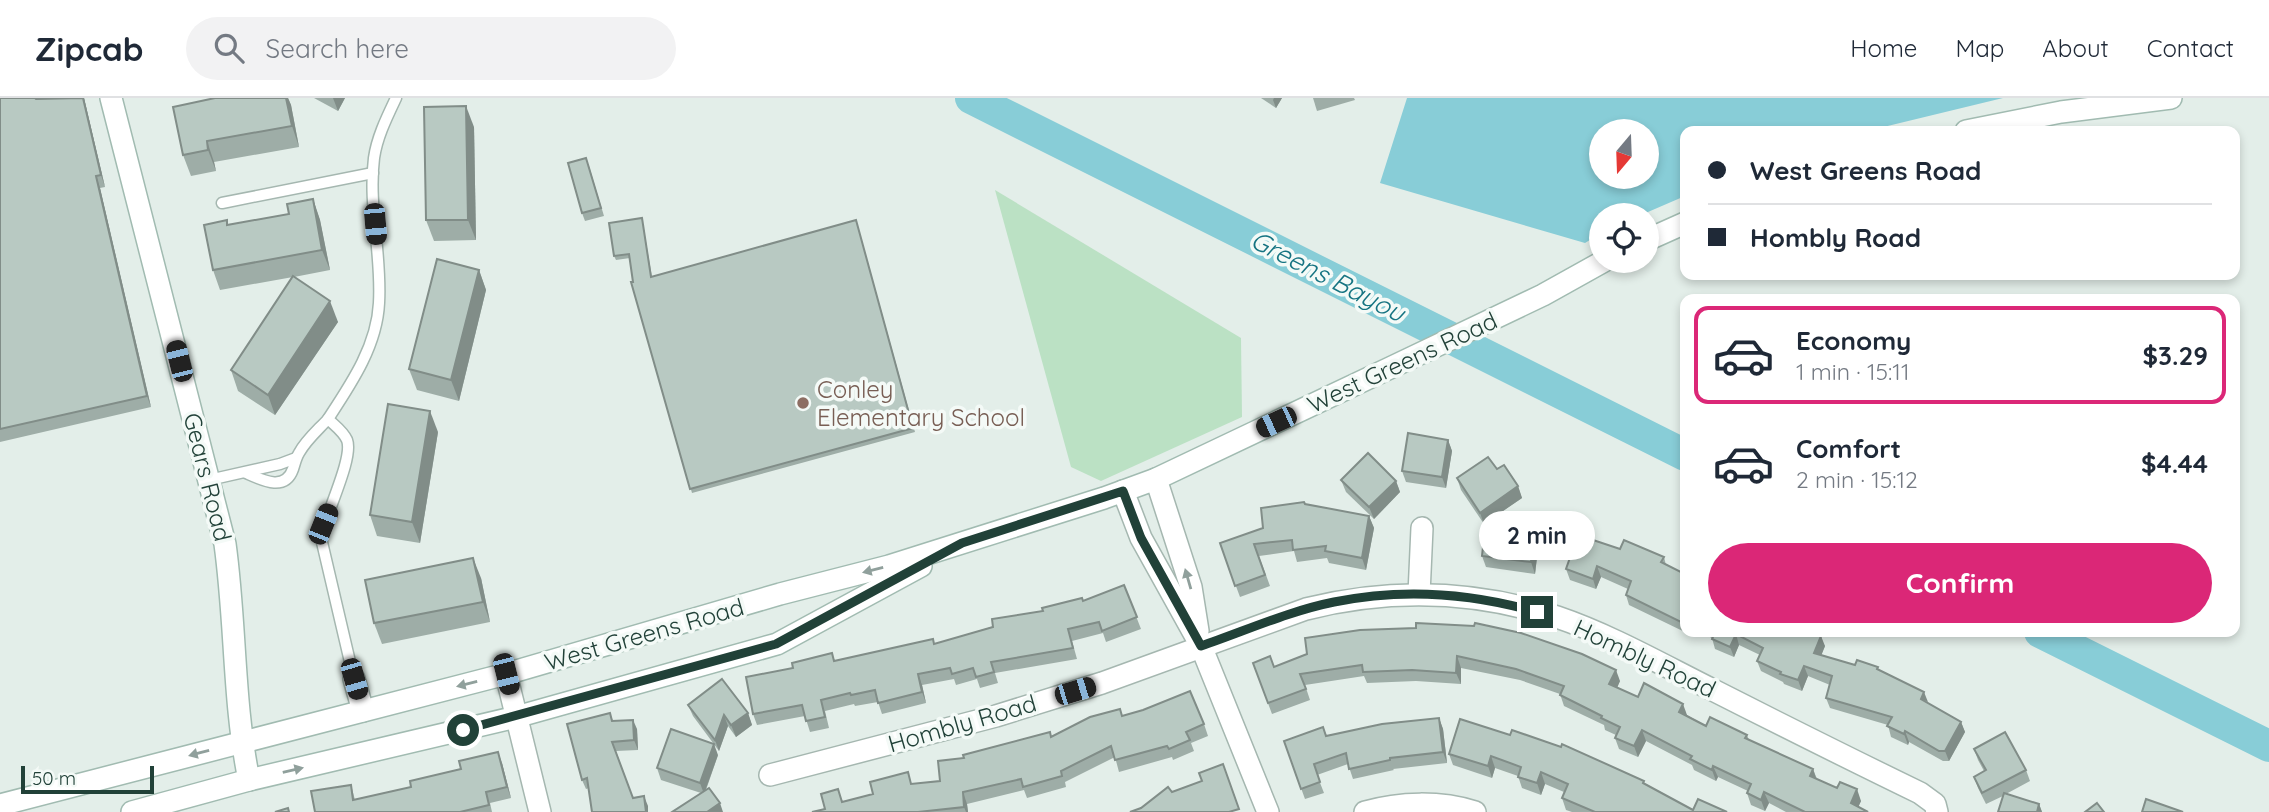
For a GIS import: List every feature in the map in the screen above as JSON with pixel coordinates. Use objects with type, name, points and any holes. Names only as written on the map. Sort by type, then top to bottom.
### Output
[{"type":"main road","name":"Gears Road","points":[[111,98],[225,544],[230,576],[241,742],[249,780]]},
{"type":"main road","points":[[1991,126],[2060,112],[2171,98]]},
{"type":"main road","points":[[1659,235],[1680,225]]},
{"type":"main road","name":"West Greens Road","points":[[0,805],[506,674],[780,594],[889,566],[1123,491],[1156,479],[1392,367],[1543,295],[1589,269]]},
{"type":"main road","points":[[1156,479],[1191,587],[1201,646]]},
{"type":"main road","points":[[1123,491],[1141,538],[1201,646],[1268,812]]},
{"type":"main road","points":[[1419,594],[1422,528]]},
{"type":"main road","name":"West Greens Road","points":[[132,812],[249,780],[516,717],[776,644],[962,543]]},
{"type":"main road","name":"Hombly Road","points":[[770,775],[996,716],[1102,683],[1306,609],[1333,602],[1419,594],[1493,601],[1578,625],[1899,782],[1935,804],[1937,812]]},
{"type":"main road","points":[[506,674],[540,812]]},
{"type":"main road","points":[[354,679],[363,711]]},
{"type":"main road","points":[[1365,812],[1404,805],[1432,805],[1475,812]]},
{"type":"lane","points":[[246,473],[275,484],[283,482],[293,471],[302,447],[328,419],[365,357],[379,304],[372,188],[375,155],[396,98]]},
{"type":"lane","points":[[222,203],[373,173]]},
{"type":"lane","points":[[328,419],[348,442],[347,459],[323,524],[321,538],[354,679]]},
{"type":"lane","points":[[209,480],[246,473],[296,458]]},
{"type":"green space","points":[[995,190],[1241,338],[1242,417],[1101,481],[1071,467]]},
{"type":"water","points":[[1407,98],[2003,98],[1888,126],[1680,126],[1680,198],[1659,207],[1659,203],[1589,203],[1589,240],[1585,243],[1380,183]]},
{"type":"building","points":[[0,98],[83,98],[101,175],[96,176],[147,396],[0,429]]},
{"type":"building","points":[[215,98],[286,98],[292,126],[207,141],[208,150],[183,155],[173,107]]},
{"type":"building","points":[[466,106],[468,220],[426,220],[424,107]]},
{"type":"building","points":[[586,158],[601,208],[582,213],[568,163]]},
{"type":"building","points":[[313,199],[322,250],[213,270],[204,225],[227,220],[227,225],[289,214],[287,204]]},
{"type":"building","points":[[642,218],[651,277],[856,220],[913,428],[690,489],[631,282],[629,254],[614,256],[609,223]]},
{"type":"building","points":[[437,259],[479,270],[451,380],[409,369]]},
{"type":"building","points":[[293,276],[330,301],[268,395],[231,370]]},
{"type":"building","points":[[388,404],[430,411],[412,522],[370,515]]},
{"type":"building","points":[[1408,433],[1448,440],[1442,477],[1402,471]]},
{"type":"building","points":[[1368,453],[1396,481],[1369,507],[1341,480]]},
{"type":"building","points":[[1488,457],[1497,469],[1504,465],[1518,486],[1480,513],[1457,478]]},
{"type":"building","points":[[1304,502],[1369,516],[1362,558],[1325,551],[1326,546],[1293,550],[1292,540],[1254,544],[1265,575],[1235,586],[1220,543],[1263,528],[1261,508]]},
{"type":"building","points":[[1501,516],[1536,520],[1531,562],[1482,556],[1484,538],[1498,540]]},
{"type":"building","points":[[1578,535],[1620,549],[1624,540],[1664,557],[1661,562],[1680,572],[1680,622],[1626,595],[1631,581],[1597,566],[1593,579],[1566,569]]},
{"type":"building","points":[[473,558],[483,602],[374,623],[365,580]]},
{"type":"building","points":[[1124,585],[1137,617],[1102,631],[1099,622],[1068,629],[1073,648],[991,662],[994,672],[976,677],[973,668],[952,674],[950,668],[918,674],[922,692],[878,703],[875,690],[821,700],[825,717],[806,721],[802,705],[753,714],[746,677],[793,668],[792,663],[832,653],[834,661],[933,639],[934,644],[993,627],[992,619],[1043,611],[1042,608],[1082,598],[1083,601]]},
{"type":"building","points":[[1416,623],[1474,626],[1475,623],[1521,633],[1582,654],[1616,670],[1609,684],[1638,697],[1644,683],[1683,704],[1679,712],[1706,726],[1710,717],[1747,735],[1745,738],[1813,769],[1810,776],[1837,788],[1840,782],[1857,789],[1851,803],[1868,812],[1805,812],[1764,792],[1761,800],[1747,793],[1751,784],[1713,766],[1712,770],[1690,759],[1692,756],[1642,730],[1634,746],[1615,738],[1620,727],[1560,695],[1564,686],[1516,669],[1457,656],[1456,673],[1412,670],[1363,672],[1362,665],[1300,674],[1306,689],[1268,703],[1253,663],[1270,656],[1274,667],[1307,654],[1305,638],[1360,630],[1416,628]]},
{"type":"building","points":[[1713,637],[1735,637],[1730,647],[1712,639]]},
{"type":"building","points":[[1742,637],[1821,637],[1814,653],[1855,665],[1857,660],[1878,667],[1877,669],[1924,692],[1921,699],[1961,722],[1945,751],[1939,751],[1905,731],[1904,734],[1887,726],[1892,717],[1826,698],[1832,676],[1804,666],[1798,680],[1780,674],[1781,672],[1757,661],[1763,648]]},
{"type":"building","points":[[722,679],[748,713],[731,725],[724,715],[715,740],[688,705]]},
{"type":"building","points":[[1190,691],[1204,724],[1186,732],[1190,740],[1169,749],[1167,746],[1115,760],[1111,746],[1061,771],[1062,776],[1023,787],[1021,779],[963,792],[964,807],[918,812],[812,812],[825,809],[821,794],[838,789],[842,802],[873,794],[870,782],[908,772],[911,784],[940,781],[938,761],[964,758],[963,755],[1050,732],[1051,737],[1090,717],[1120,709],[1122,716]]},
{"type":"building","points":[[610,713],[612,721],[633,720],[634,740],[612,742],[633,798],[644,796],[646,812],[592,812],[587,778],[582,780],[567,724]]},
{"type":"building","points":[[1439,718],[1443,752],[1390,758],[1349,769],[1346,753],[1314,764],[1320,782],[1301,789],[1284,741],[1323,727],[1326,736],[1382,724]]},
{"type":"building","points":[[1460,719],[1510,735],[1512,730],[1561,747],[1562,744],[1644,781],[1643,783],[1693,810],[1698,799],[1727,812],[1595,812],[1562,798],[1568,784],[1541,772],[1537,783],[1518,777],[1521,767],[1491,756],[1488,766],[1449,754]]},
{"type":"building","points":[[671,729],[714,744],[700,783],[657,768]]},
{"type":"building","points":[[2005,732],[2026,770],[1982,793],[1974,777],[1986,770],[1974,749]]},
{"type":"building","points":[[498,752],[507,787],[486,792],[489,805],[460,812],[315,812],[311,791],[351,785],[353,800],[411,787],[410,781],[461,769],[459,761]]},
{"type":"building","points":[[1223,764],[1239,809],[1229,812],[1130,812],[1141,808],[1168,787],[1172,792],[1202,781],[1199,773]]},
{"type":"building","points":[[709,788],[720,803],[707,812],[672,812]]},
{"type":"building","points":[[2004,793],[2039,804],[2037,812],[1998,812]]},
{"type":"building","points":[[2146,799],[2183,812],[2142,812]]},
{"type":"building","points":[[2097,803],[2104,812],[2085,812]]},
{"type":"waterway","name":"Greens Bayou","points":[[971,98],[1680,452]]},
{"type":"waterway","name":"Greens Bayou","points":[[2050,637],[2269,746]]},
{"type":"place","name":"Conley Elementary School","points":[[803,403]]},
{"type":"route","points":[[463,730],[776,644],[962,543],[1123,491],[1141,538],[1201,646],[1306,609],[1333,602],[1386,595],[1442,594],[1493,601],[1537,612]]}]
